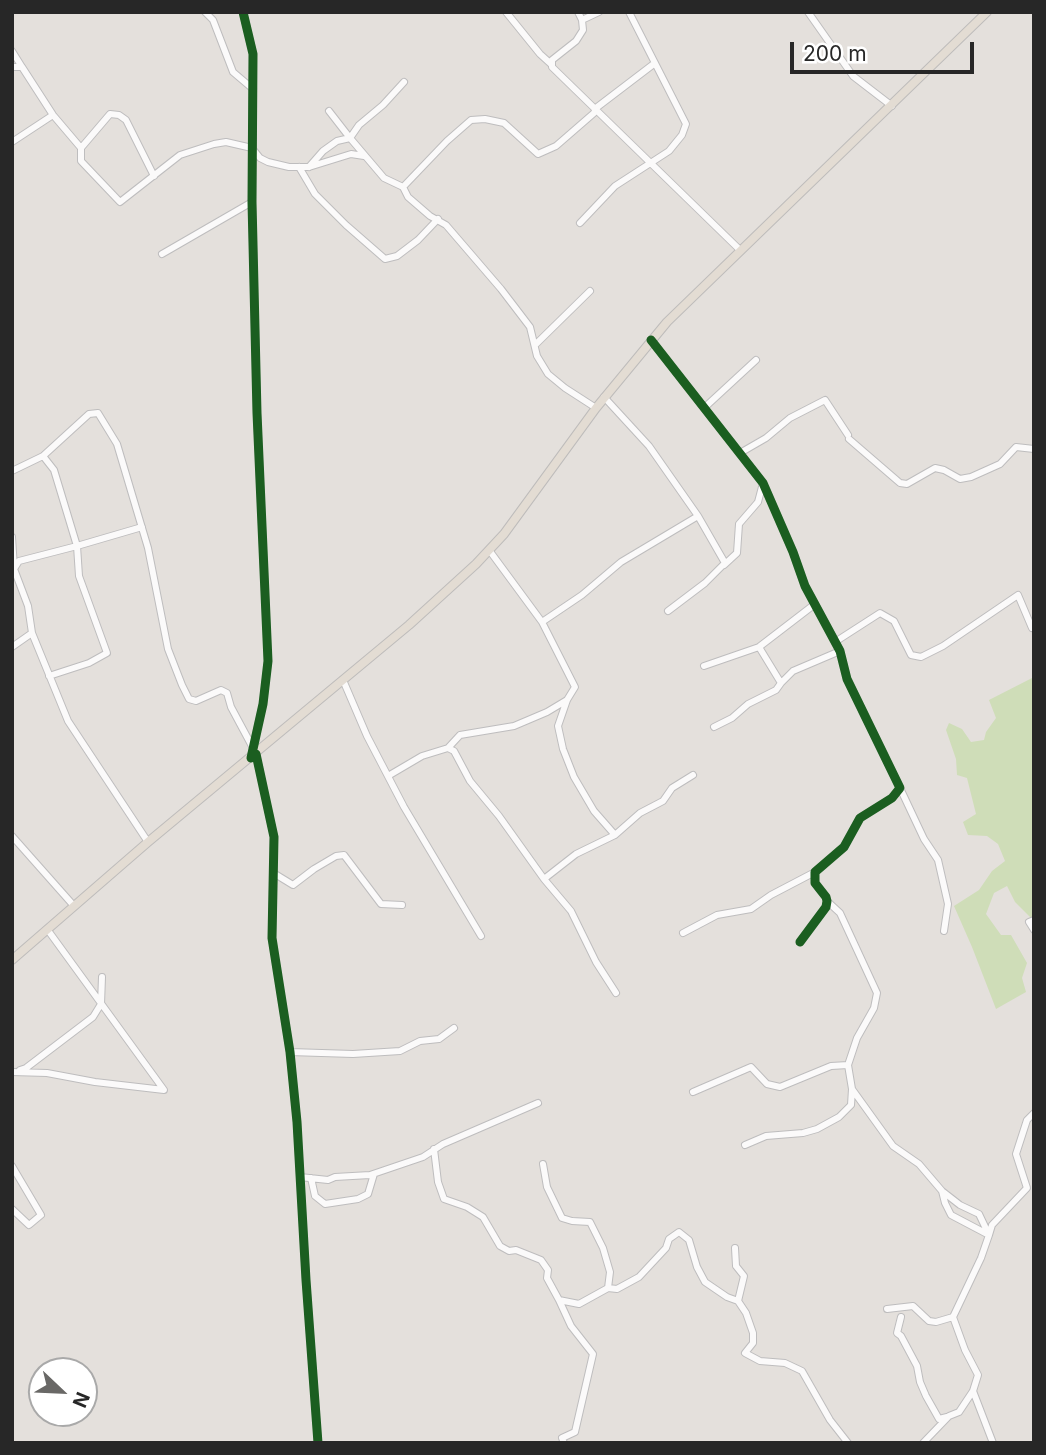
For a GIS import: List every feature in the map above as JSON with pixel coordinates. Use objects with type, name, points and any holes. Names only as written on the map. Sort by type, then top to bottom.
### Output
[{"type":"main road","points":[[12,960],[446,592],[504,534],[604,397],[651,340],[740,250],[987,12]]},
{"type":"street","points":[[243,12],[253,54],[251,202],[268,661],[265,693],[253,753]]},
{"type":"street","points":[[506,12],[540,54],[649,164],[740,250]]},
{"type":"street","points":[[551,64],[552,60],[580,36],[583,30],[578,12]]},
{"type":"street","points":[[582,20],[600,12]]},
{"type":"street","points":[[580,223],[615,186],[669,151],[682,135],[686,124],[629,12]]},
{"type":"street","points":[[808,12],[853,76],[892,106]]},
{"type":"street","points":[[208,13],[233,72],[253,89]]},
{"type":"street","points":[[12,51],[53,115],[81,148],[82,161],[120,202],[180,155],[226,142],[252,149],[268,162],[299,167],[309,167],[351,154],[366,157]]},
{"type":"street","points":[[402,187],[471,120],[485,119],[504,123],[538,154],[556,146],[594,113],[596,108],[655,64]]},
{"type":"street","points":[[12,67],[22,67]]},
{"type":"street","points":[[309,167],[323,151],[337,141],[350,138],[359,125],[383,106],[404,82]]},
{"type":"street","points":[[329,111],[384,178],[402,187],[408,198],[429,216],[446,225],[501,289],[530,327],[537,356],[548,374],[596,408]]},
{"type":"street","points":[[81,148],[110,114],[119,115],[126,120],[155,176]]},
{"type":"street","points":[[12,142],[53,115]]},
{"type":"street","points":[[299,167],[316,194],[385,259],[397,256],[438,219]]},
{"type":"street","points":[[162,254],[251,202]]},
{"type":"street","points":[[535,345],[590,291]]},
{"type":"street","points":[[651,340],[763,482],[805,586],[840,651],[847,679],[924,839],[938,860],[948,904],[944,931]]},
{"type":"street","points":[[704,408],[756,360]]},
{"type":"street","points":[[604,397],[649,446],[698,516],[721,554],[724,565]]},
{"type":"street","points":[[740,453],[766,438],[790,418],[825,400],[849,437],[900,483],[907,484],[935,468],[960,479],[971,477],[1000,464],[1016,447],[1034,449]]},
{"type":"street","points":[[12,471],[43,456],[89,414],[98,413],[117,444],[148,548],[168,649],[189,699],[195,701],[221,690],[227,693],[253,753],[274,837],[272,938],[290,1052],[318,1443]]},
{"type":"street","points":[[43,456],[54,470],[77,546],[79,576],[107,653],[89,663],[49,676]]},
{"type":"street","points":[[668,611],[733,559],[737,553],[739,524],[758,502],[763,482]]},
{"type":"street","points":[[542,622],[621,562],[698,516]]},
{"type":"street","points":[[13,570],[19,561],[142,527]]},
{"type":"street","points":[[12,537],[13,570],[28,606],[32,633],[68,721],[148,842]]},
{"type":"street","points":[[489,550],[542,622],[575,687],[567,700],[558,726],[563,749],[573,777],[594,811],[615,835]]},
{"type":"street","points":[[835,642],[880,613],[894,621],[911,654],[921,657],[943,646],[1018,595],[1032,628]]},
{"type":"street","points":[[704,666],[759,647],[815,604]]},
{"type":"street","points":[[12,647],[32,633]]},
{"type":"street","points":[[759,647],[781,683]]},
{"type":"street","points":[[714,727],[732,718],[748,704],[776,691],[793,671],[840,651]]},
{"type":"street","points":[[343,680],[388,776],[481,936]]},
{"type":"street","points":[[388,776],[422,756],[448,748],[460,735],[514,726],[567,700]]},
{"type":"street","points":[[448,748],[454,751],[470,781],[571,911],[596,962],[616,993]]},
{"type":"street","points":[[544,878],[576,854],[615,835],[640,813],[663,801],[672,788],[693,775]]},
{"type":"street","points":[[683,933],[718,915],[751,909],[771,895],[815,872],[844,847],[860,818],[892,798],[900,788]]},
{"type":"street","points":[[12,836],[74,906]]},
{"type":"street","points":[[275,874],[293,885],[314,869],[344,855],[382,904],[402,905]]},
{"type":"street","points":[[800,942],[826,907],[827,897],[815,883],[815,872]]},
{"type":"street","points":[[745,1145],[766,1136],[817,1129],[839,1117],[851,1105],[852,1089],[848,1065],[857,1038],[874,1008],[877,993],[840,913],[827,901]]},
{"type":"street","points":[[1034,920],[1030,922],[1034,930]]},
{"type":"street","points":[[13,1072],[47,1073],[164,1090],[47,929]]},
{"type":"street","points":[[13,1072],[26,1068],[93,1017],[101,1004],[102,977]]},
{"type":"street","points":[[290,1052],[353,1054],[400,1051],[420,1041],[439,1038],[454,1028]]},
{"type":"street","points":[[693,1092],[751,1067],[767,1084],[780,1087],[831,1066],[848,1065]]},
{"type":"street","points":[[852,1089],[893,1146],[919,1164],[942,1191],[960,1205],[979,1214],[989,1235]]},
{"type":"street","points":[[300,1177],[328,1180],[374,1174],[423,1157],[434,1149],[538,1103]]},
{"type":"street","points":[[901,1317],[897,1333],[917,1366],[920,1382],[939,1419],[958,1412],[973,1391],[978,1375],[953,1317],[981,1258],[992,1225],[1027,1188],[1016,1154],[1027,1120],[1034,1113]]},
{"type":"street","points":[[434,1149],[438,1182],[444,1199],[467,1207],[483,1217],[500,1246],[541,1260],[548,1270],[547,1278],[571,1326],[593,1354],[575,1432],[562,1438],[564,1443]]},
{"type":"street","points":[[543,1164],[547,1187],[562,1218],[590,1222],[603,1248],[610,1272],[608,1288]]},
{"type":"street","points":[[12,1166],[41,1215],[29,1225],[12,1209]]},
{"type":"street","points":[[311,1178],[315,1196],[325,1204],[358,1199],[368,1194],[374,1174]]},
{"type":"street","points":[[942,1191],[944,1203],[951,1214],[989,1235]]},
{"type":"street","points":[[559,1300],[579,1304],[608,1288],[617,1289],[639,1277],[666,1248],[669,1239],[679,1232],[689,1240],[697,1267],[705,1282],[738,1301],[746,1313],[753,1333],[753,1343],[746,1353],[760,1361],[785,1363],[802,1371],[830,1420],[848,1443]]},
{"type":"street","points":[[735,1248],[736,1266],[744,1276],[738,1301]]},
{"type":"street","points":[[887,1309],[913,1306],[929,1321],[936,1322],[953,1317]]},
{"type":"street","points":[[973,1391],[993,1443]]},
{"type":"street","points":[[923,1443],[949,1416]]},
{"type":"green space","points":[[1034,677],[1034,916],[1031,918],[1015,902],[1007,886],[994,893],[986,914],[1001,935],[1011,935],[1027,963],[1022,978],[1026,992],[996,1009],[954,906],[979,890],[992,871],[1005,861],[998,844],[987,836],[968,835],[963,822],[976,814],[967,778],[957,775],[956,759],[946,730],[949,723],[962,729],[971,742],[984,740],[996,718],[989,700]]},
{"type":"cycle path","points":[[243,12],[253,54],[252,202],[257,413],[268,661],[263,704],[251,758]]},
{"type":"cycle path","points":[[651,340],[763,483],[805,586],[840,651],[847,679],[900,788],[892,798],[860,818],[844,847],[815,872],[815,883],[826,897],[826,907],[800,942]]},
{"type":"cycle path","points":[[256,754],[274,837],[272,938],[290,1052],[297,1122],[318,1443]]}]
